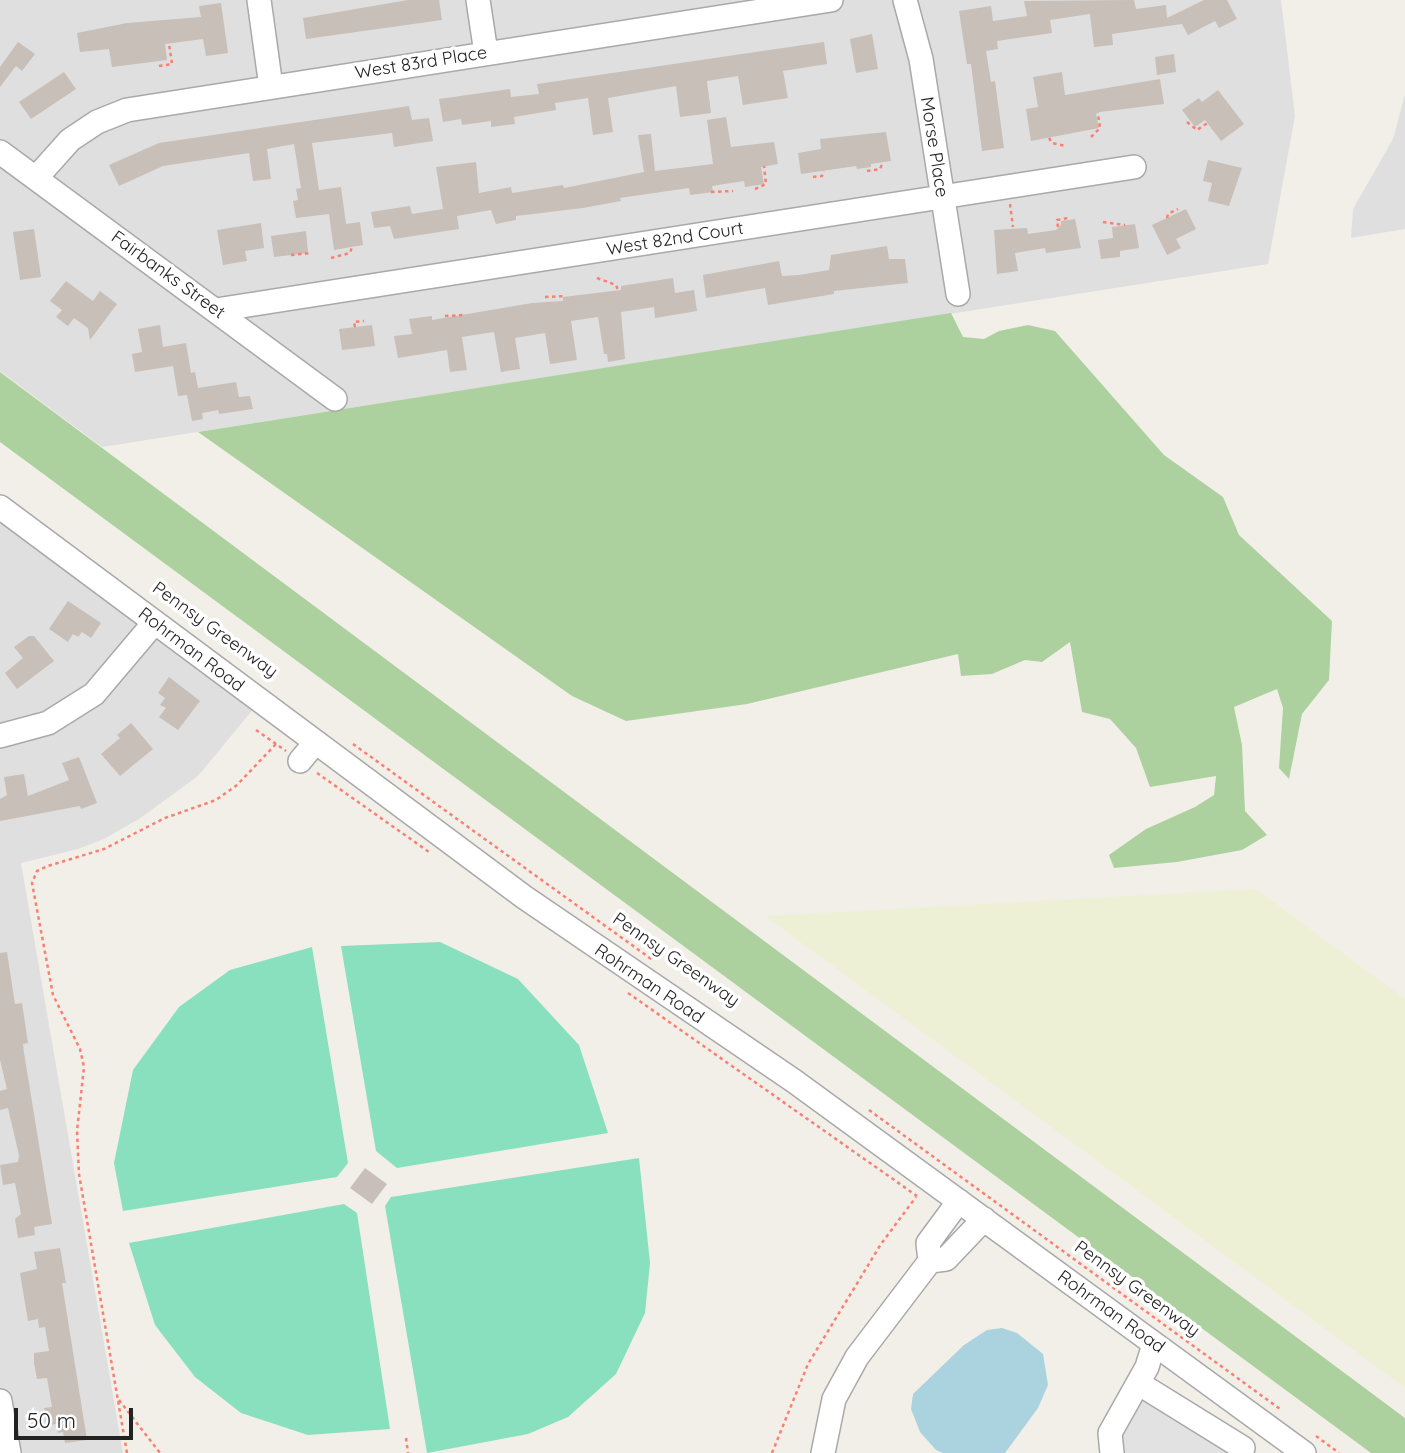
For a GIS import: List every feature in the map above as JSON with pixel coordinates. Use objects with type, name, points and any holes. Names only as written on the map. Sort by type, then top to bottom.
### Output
[{"type":"street","points":[[259,0],[271,87]]},
{"type":"street","points":[[478,0],[486,53]]},
{"type":"street","name":"West 83rd Place","points":[[36,178],[70,140],[97,122],[127,110],[831,0]]},
{"type":"street","name":"Morse Place","points":[[905,0],[921,59],[958,294]]},
{"type":"street","name":"Fairbanks Street","points":[[0,152],[335,399]]},
{"type":"street","name":"West 82nd Court","points":[[216,310],[1134,167]]},
{"type":"street","name":"Rohrman Road","points":[[0,507],[545,912],[794,1081],[1304,1453]]},
{"type":"street","points":[[0,736],[48,723],[94,694],[154,623]]},
{"type":"street","points":[[300,761],[315,743]]},
{"type":"street","points":[[823,1453],[834,1399],[857,1357],[930,1261],[928,1243],[959,1201]]},
{"type":"street","points":[[930,1261],[946,1259],[984,1219]]},
{"type":"street","points":[[1112,1453],[1110,1433],[1138,1383],[1154,1344]]},
{"type":"street","points":[[1138,1383],[1243,1451],[1262,1422]]},
{"type":"street","points":[[0,1401],[9,1453]]},
{"type":"path","points":[[159,66],[172,64],[169,44]]},
{"type":"path","points":[[1091,137],[1100,128],[1098,114]]},
{"type":"path","points":[[1186,122],[1197,130],[1209,122]]},
{"type":"path","points":[[1049,138],[1052,143],[1066,146]]},
{"type":"path","points":[[867,172],[880,169],[883,162]]},
{"type":"path","points":[[755,189],[766,184],[764,166]]},
{"type":"path","points":[[813,177],[822,176],[824,171]]},
{"type":"path","points":[[1007,187],[1013,228]]},
{"type":"path","points":[[711,192],[733,191]]},
{"type":"path","points":[[1167,218],[1168,214],[1178,209]]},
{"type":"path","points":[[1058,227],[1057,220],[1068,218]]},
{"type":"path","points":[[1103,222],[1125,225]]},
{"type":"path","points":[[331,258],[350,253],[352,247]]},
{"type":"path","points":[[291,255],[312,253]]},
{"type":"path","points":[[597,278],[616,285],[618,290]]},
{"type":"path","points":[[545,297],[566,296]]},
{"type":"path","points":[[444,316],[464,315]]},
{"type":"path","points":[[355,327],[354,322],[364,321]]},
{"type":"path","name":"Pennsy Greenway","points":[[351,742],[659,964]]},
{"type":"path","points":[[127,1453],[79,1174],[77,1131],[84,1067],[80,1049],[53,995],[32,883],[37,872],[48,866],[104,849],[165,818],[216,800],[237,785],[276,744]]},
{"type":"path","name":"Pennsy Greenway","points":[[866,1108],[1283,1412]]},
{"type":"path","points":[[772,1453],[808,1364],[881,1244],[916,1197]]},
{"type":"path","points":[[118,1398],[160,1453]]},
{"type":"path","points":[[1306,1428],[1339,1453]]},
{"type":"path","points":[[405,1438],[408,1453]]},
{"type":"shaded area","points":[[0,0],[1281,0],[1295,116],[1268,264],[102,447],[0,371]]},
{"type":"shaded area","points":[[1405,94],[1405,229],[1351,238],[1353,209],[1393,139]]},
{"type":"shaded area","points":[[0,519],[255,707],[198,776],[139,819],[104,839],[78,849],[21,863],[123,1453],[0,1453]]},
{"type":"shaded area","points":[[1137,1370],[1255,1453],[1100,1453],[1099,1436]]},
{"type":"green space","points":[[951,313],[963,337],[984,339],[999,331],[1028,325],[1055,331],[1164,455],[1223,497],[1239,535],[1332,621],[1329,680],[1302,714],[1289,779],[1279,768],[1283,708],[1277,689],[1234,707],[1242,745],[1245,811],[1267,835],[1242,850],[1177,862],[1114,868],[1109,855],[1146,829],[1195,807],[1214,795],[1216,776],[1150,787],[1136,748],[1110,719],[1082,712],[1070,642],[1042,662],[1025,660],[992,674],[961,676],[958,654],[747,704],[626,721],[572,696],[198,432]]},
{"type":"green space","points":[[0,372],[1405,1418],[1405,1453],[1371,1453],[0,442]]},
{"type":"green space","points":[[1256,889],[1405,999],[1405,1388],[765,916]]},
{"type":"green space","points":[[440,942],[518,979],[579,1045],[608,1133],[397,1168],[376,1151],[341,946]]},
{"type":"green space","points":[[312,947],[348,1163],[337,1177],[123,1211],[114,1163],[133,1070],[179,1007],[230,970]]},
{"type":"green space","points":[[639,1158],[650,1263],[645,1313],[616,1374],[568,1417],[528,1434],[427,1453],[385,1206],[391,1197]]},
{"type":"green space","points":[[344,1204],[357,1213],[390,1429],[308,1435],[241,1413],[195,1377],[155,1325],[129,1243]]},
{"type":"water","points":[[1002,1328],[1017,1333],[1043,1354],[1048,1385],[1038,1408],[1005,1453],[943,1453],[936,1450],[920,1432],[911,1409],[913,1394],[964,1345],[987,1330]]},
{"type":"building","points":[[408,0],[439,0],[442,20],[306,39],[303,18]]},
{"type":"building","points":[[1134,0],[1136,9],[1166,5],[1167,18],[1204,0],[1227,0],[1237,19],[1219,28],[1215,21],[1188,35],[1182,24],[1112,34],[1113,45],[1094,47],[1090,14],[1050,20],[1052,33],[997,41],[998,49],[986,51],[991,82],[995,81],[1004,148],[982,151],[971,64],[967,64],[959,11],[991,6],[993,21],[1027,16],[1024,1]]},
{"type":"building","points":[[221,3],[228,53],[206,56],[203,39],[165,44],[167,60],[112,67],[109,49],[80,52],[77,33],[127,23],[201,17],[199,6]]},
{"type":"building","points":[[872,34],[878,69],[856,73],[850,39]]},
{"type":"building","points":[[18,42],[35,54],[22,71],[16,66],[0,87],[0,67]]},
{"type":"building","points":[[824,42],[827,64],[783,71],[788,98],[743,105],[738,76],[707,81],[711,113],[680,117],[676,86],[608,98],[613,132],[593,135],[588,98],[555,103],[556,110],[514,117],[515,124],[491,127],[491,121],[462,125],[461,119],[443,122],[439,99],[510,89],[511,97],[539,94],[537,84]]},
{"type":"building","points":[[1174,54],[1176,72],[1157,75],[1155,57]]},
{"type":"building","points":[[64,72],[76,89],[31,119],[19,102]]},
{"type":"building","points":[[1062,72],[1065,95],[1160,79],[1164,104],[1100,112],[1096,114],[1099,128],[1031,141],[1026,109],[1038,107],[1033,77]]},
{"type":"building","points":[[1218,90],[1244,124],[1221,141],[1205,120],[1195,127],[1182,110],[1199,98],[1202,102]]},
{"type":"building","points":[[409,106],[412,120],[429,118],[433,141],[394,147],[392,133],[312,143],[319,190],[341,187],[346,224],[360,222],[363,245],[334,250],[329,214],[296,218],[293,201],[298,200],[296,189],[301,188],[294,144],[267,149],[271,179],[253,181],[249,153],[163,166],[119,186],[109,165],[159,143]]},
{"type":"building","points":[[726,117],[731,147],[774,142],[778,164],[761,167],[764,184],[745,187],[744,181],[712,186],[713,192],[690,195],[689,188],[620,198],[621,201],[583,208],[516,216],[516,220],[496,224],[491,210],[457,216],[459,229],[394,239],[390,226],[374,228],[371,212],[410,206],[412,214],[443,209],[436,167],[476,162],[479,193],[511,187],[512,193],[563,185],[564,188],[644,172],[638,135],[651,134],[655,171],[713,164],[707,120]]},
{"type":"building","points":[[886,132],[891,161],[871,164],[871,167],[857,169],[856,166],[801,174],[798,153],[821,149],[820,139]]},
{"type":"building","points":[[1208,160],[1242,168],[1229,206],[1208,201],[1212,183],[1203,181]]},
{"type":"building","points":[[1186,209],[1196,229],[1176,239],[1181,248],[1167,255],[1152,225]]},
{"type":"building","points":[[1075,219],[1081,248],[1046,253],[1045,248],[1015,253],[1018,271],[997,274],[994,230],[1027,228],[1028,234],[1056,230],[1061,221]]},
{"type":"building","points":[[261,223],[264,248],[245,251],[247,261],[223,265],[217,230]]},
{"type":"building","points":[[1135,224],[1139,248],[1120,251],[1120,257],[1101,259],[1098,240],[1113,238],[1112,227]]},
{"type":"building","points":[[34,229],[41,277],[20,280],[13,232]]},
{"type":"building","points":[[306,231],[308,253],[274,257],[271,236]]},
{"type":"building","points":[[887,246],[889,259],[905,259],[908,283],[834,291],[834,294],[768,305],[765,288],[706,298],[703,275],[779,261],[782,276],[799,275],[829,270],[831,255]]},
{"type":"building","points":[[673,278],[675,293],[694,290],[697,311],[655,318],[654,307],[621,312],[625,359],[608,362],[607,354],[604,354],[598,317],[571,321],[577,360],[550,364],[545,333],[515,338],[520,369],[501,372],[494,332],[462,337],[467,370],[450,372],[447,350],[398,358],[394,336],[412,334],[409,319],[432,316],[432,320],[532,303],[563,301],[563,297],[621,290],[621,286]]},
{"type":"building","points":[[66,281],[93,301],[100,291],[117,304],[90,340],[88,328],[74,318],[68,326],[56,317],[62,310],[50,301]]},
{"type":"building","points":[[160,325],[163,347],[186,343],[191,373],[195,372],[198,388],[236,382],[239,397],[250,396],[253,409],[219,414],[218,410],[202,413],[203,419],[192,421],[187,395],[178,396],[173,366],[135,372],[132,354],[142,352],[138,329]]},
{"type":"building","points":[[372,325],[375,346],[342,350],[339,329]]},
{"type":"building","points":[[68,601],[101,623],[91,638],[82,632],[78,637],[73,634],[68,642],[49,629]]},
{"type":"building","points":[[29,636],[34,636],[54,661],[17,689],[5,673],[23,658],[14,647]]},
{"type":"building","points":[[169,677],[200,701],[178,730],[159,717],[166,708],[160,705],[165,698],[158,693]]},
{"type":"building","points":[[131,723],[153,749],[120,776],[101,754],[120,738],[117,735]]},
{"type":"building","points":[[79,757],[97,803],[81,809],[80,806],[0,821],[0,799],[7,795],[4,777],[24,774],[28,796],[69,780],[62,763]]},
{"type":"building","points":[[7,952],[15,1004],[22,1003],[28,1043],[23,1044],[24,1053],[52,1224],[34,1227],[35,1235],[18,1238],[15,1219],[21,1214],[15,1183],[3,1185],[0,1165],[18,1162],[19,1155],[8,1108],[0,1110],[0,1091],[7,1089],[0,1060],[0,953]]},
{"type":"building","points":[[365,1168],[387,1184],[372,1204],[350,1188]]},
{"type":"building","points":[[60,1248],[66,1283],[62,1283],[87,1440],[65,1443],[63,1432],[58,1433],[56,1424],[46,1426],[44,1408],[52,1407],[47,1378],[37,1379],[34,1363],[34,1353],[49,1351],[45,1327],[39,1328],[38,1319],[28,1321],[20,1273],[37,1269],[34,1252]]}]
